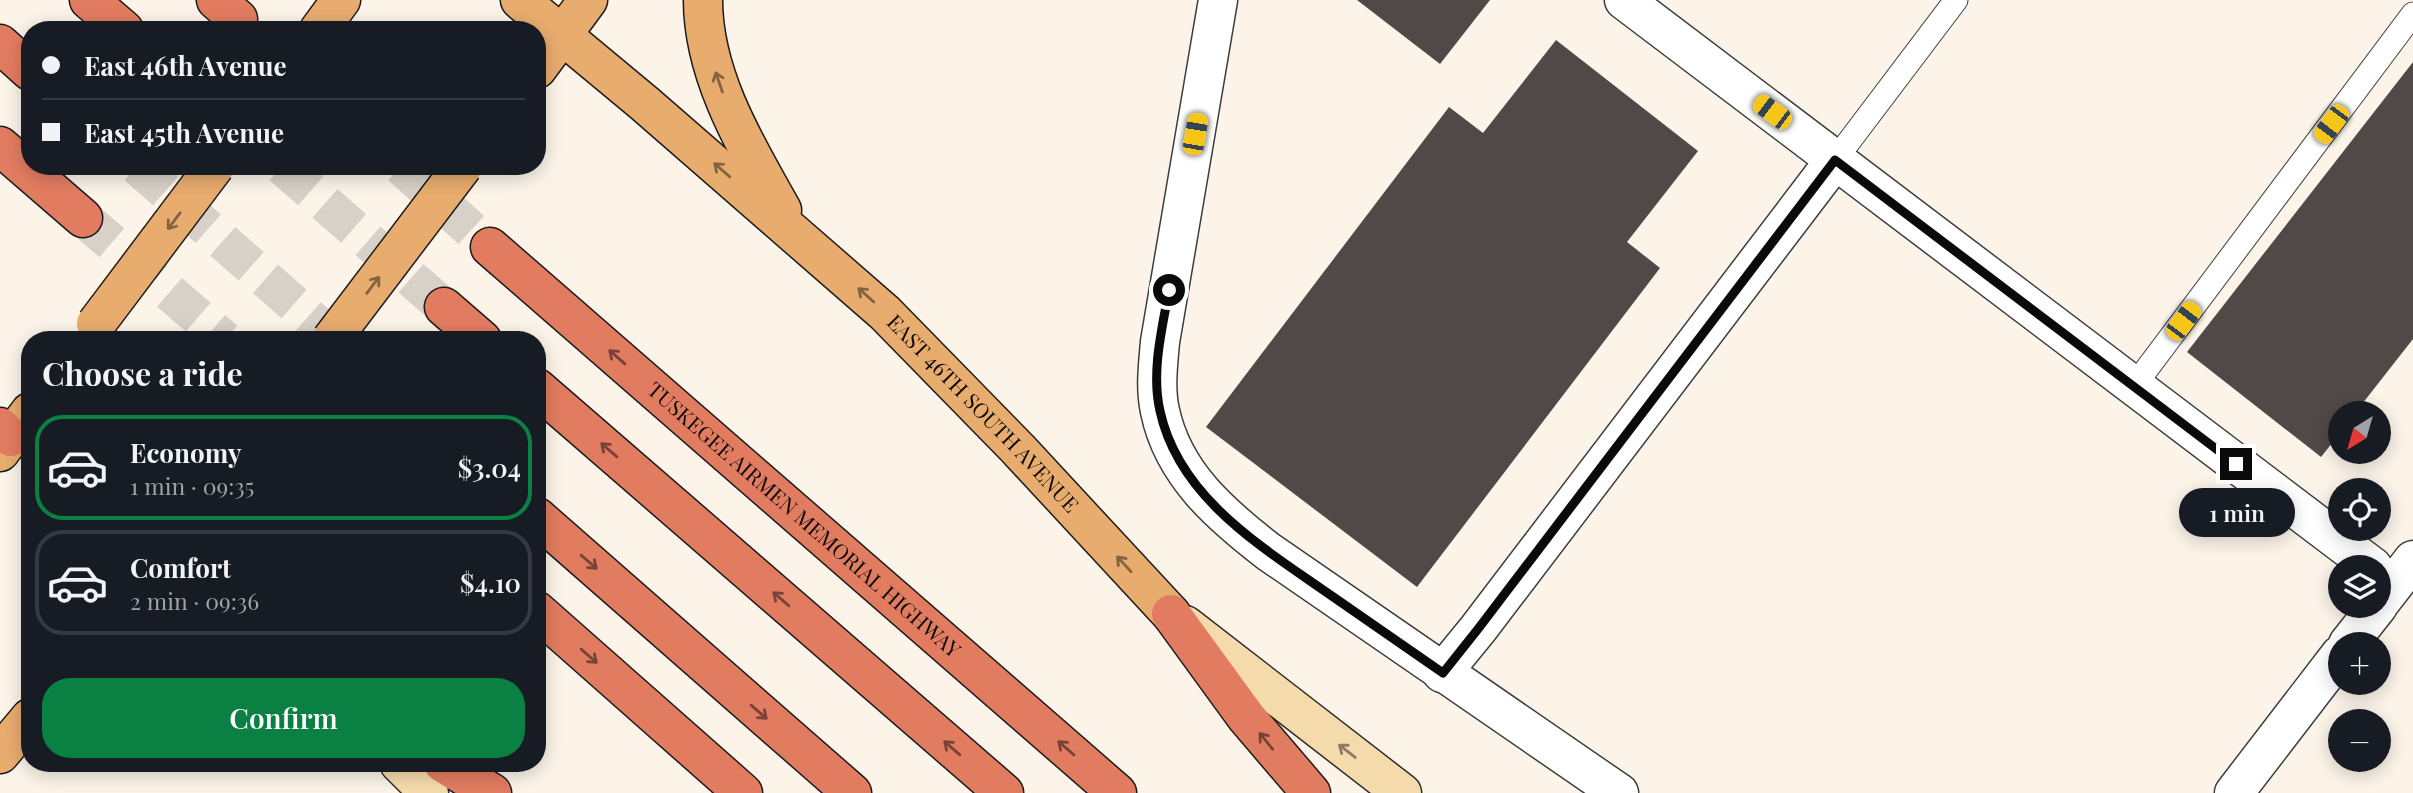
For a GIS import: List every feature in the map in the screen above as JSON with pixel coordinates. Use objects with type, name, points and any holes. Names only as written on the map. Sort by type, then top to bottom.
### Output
[{"type":"highway","points":[[89,0],[114,21]]},
{"type":"highway","points":[[0,44],[21,63]]},
{"type":"highway","points":[[0,146],[21,164]]},
{"type":"highway","points":[[33,175],[83,218]]},
{"type":"highway","name":"TUSKEGEE AIRMEN MEMORIAL HIGHWAY","points":[[490,247],[1117,793]]},
{"type":"highway","points":[[444,307],[472,331]]},
{"type":"highway","points":[[546,396],[1004,793]]},
{"type":"highway","points":[[546,525],[852,793]]},
{"type":"highway","points":[[1171,614],[1247,717],[1311,793]]},
{"type":"highway","points":[[546,619],[743,793]]},
{"type":"highway","points":[[458,772],[492,793]]},
{"type":"main road","points":[[326,21],[341,0]]},
{"type":"main road","name":"EAST 46TH SOUTH AVENUE","points":[[520,0],[546,21]]},
{"type":"main road","points":[[546,57],[588,0]]},
{"type":"main road","points":[[703,0],[712,59],[726,102],[739,132],[793,231]]},
{"type":"main road","name":"EAST 46TH SOUTH AVENUE","points":[[546,21],[793,231],[885,313],[950,377],[1171,614],[1402,793]]},
{"type":"main road","points":[[91,331],[208,175]]},
{"type":"main road","points":[[338,331],[456,175]]},
{"type":"main road","points":[[0,754],[21,729]]},
{"type":"main road","points":[[408,772],[429,793]]},
{"type":"street","points":[[1218,0],[1160,342],[1157,377],[1159,410],[1169,442],[1203,494],[1227,519],[1269,552],[1619,793]]},
{"type":"street","points":[[1624,0],[2353,555]]},
{"type":"street","points":[[1443,673],[1835,160]]},
{"type":"street","points":[[2234,793],[2328,671]]},
{"type":"lane","points":[[1835,160],[1956,0]]},
{"type":"lane","points":[[2134,386],[2413,14]]},
{"type":"building","points":[[1357,0],[1490,0],[1440,64]]},
{"type":"building","points":[[1556,40],[1698,151],[1627,242],[1660,268],[1417,587],[1206,427],[1449,107],[1483,133]]},
{"type":"building","points":[[2413,62],[2413,339],[2364,401],[2328,401],[2328,448],[2321,457],[2187,352]]},
{"type":"tunnel","points":[[147,175],[325,331]]},
{"type":"tunnel","points":[[292,175],[444,307]]},
{"type":"tunnel","points":[[411,175],[490,247]]},
{"type":"tunnel","points":[[83,218],[215,331]]},
{"type":"route","points":[[1169,290],[1157,377],[1159,410],[1169,442],[1203,494],[1227,519],[1269,552],[1443,673],[1835,160],[2236,464]]}]
